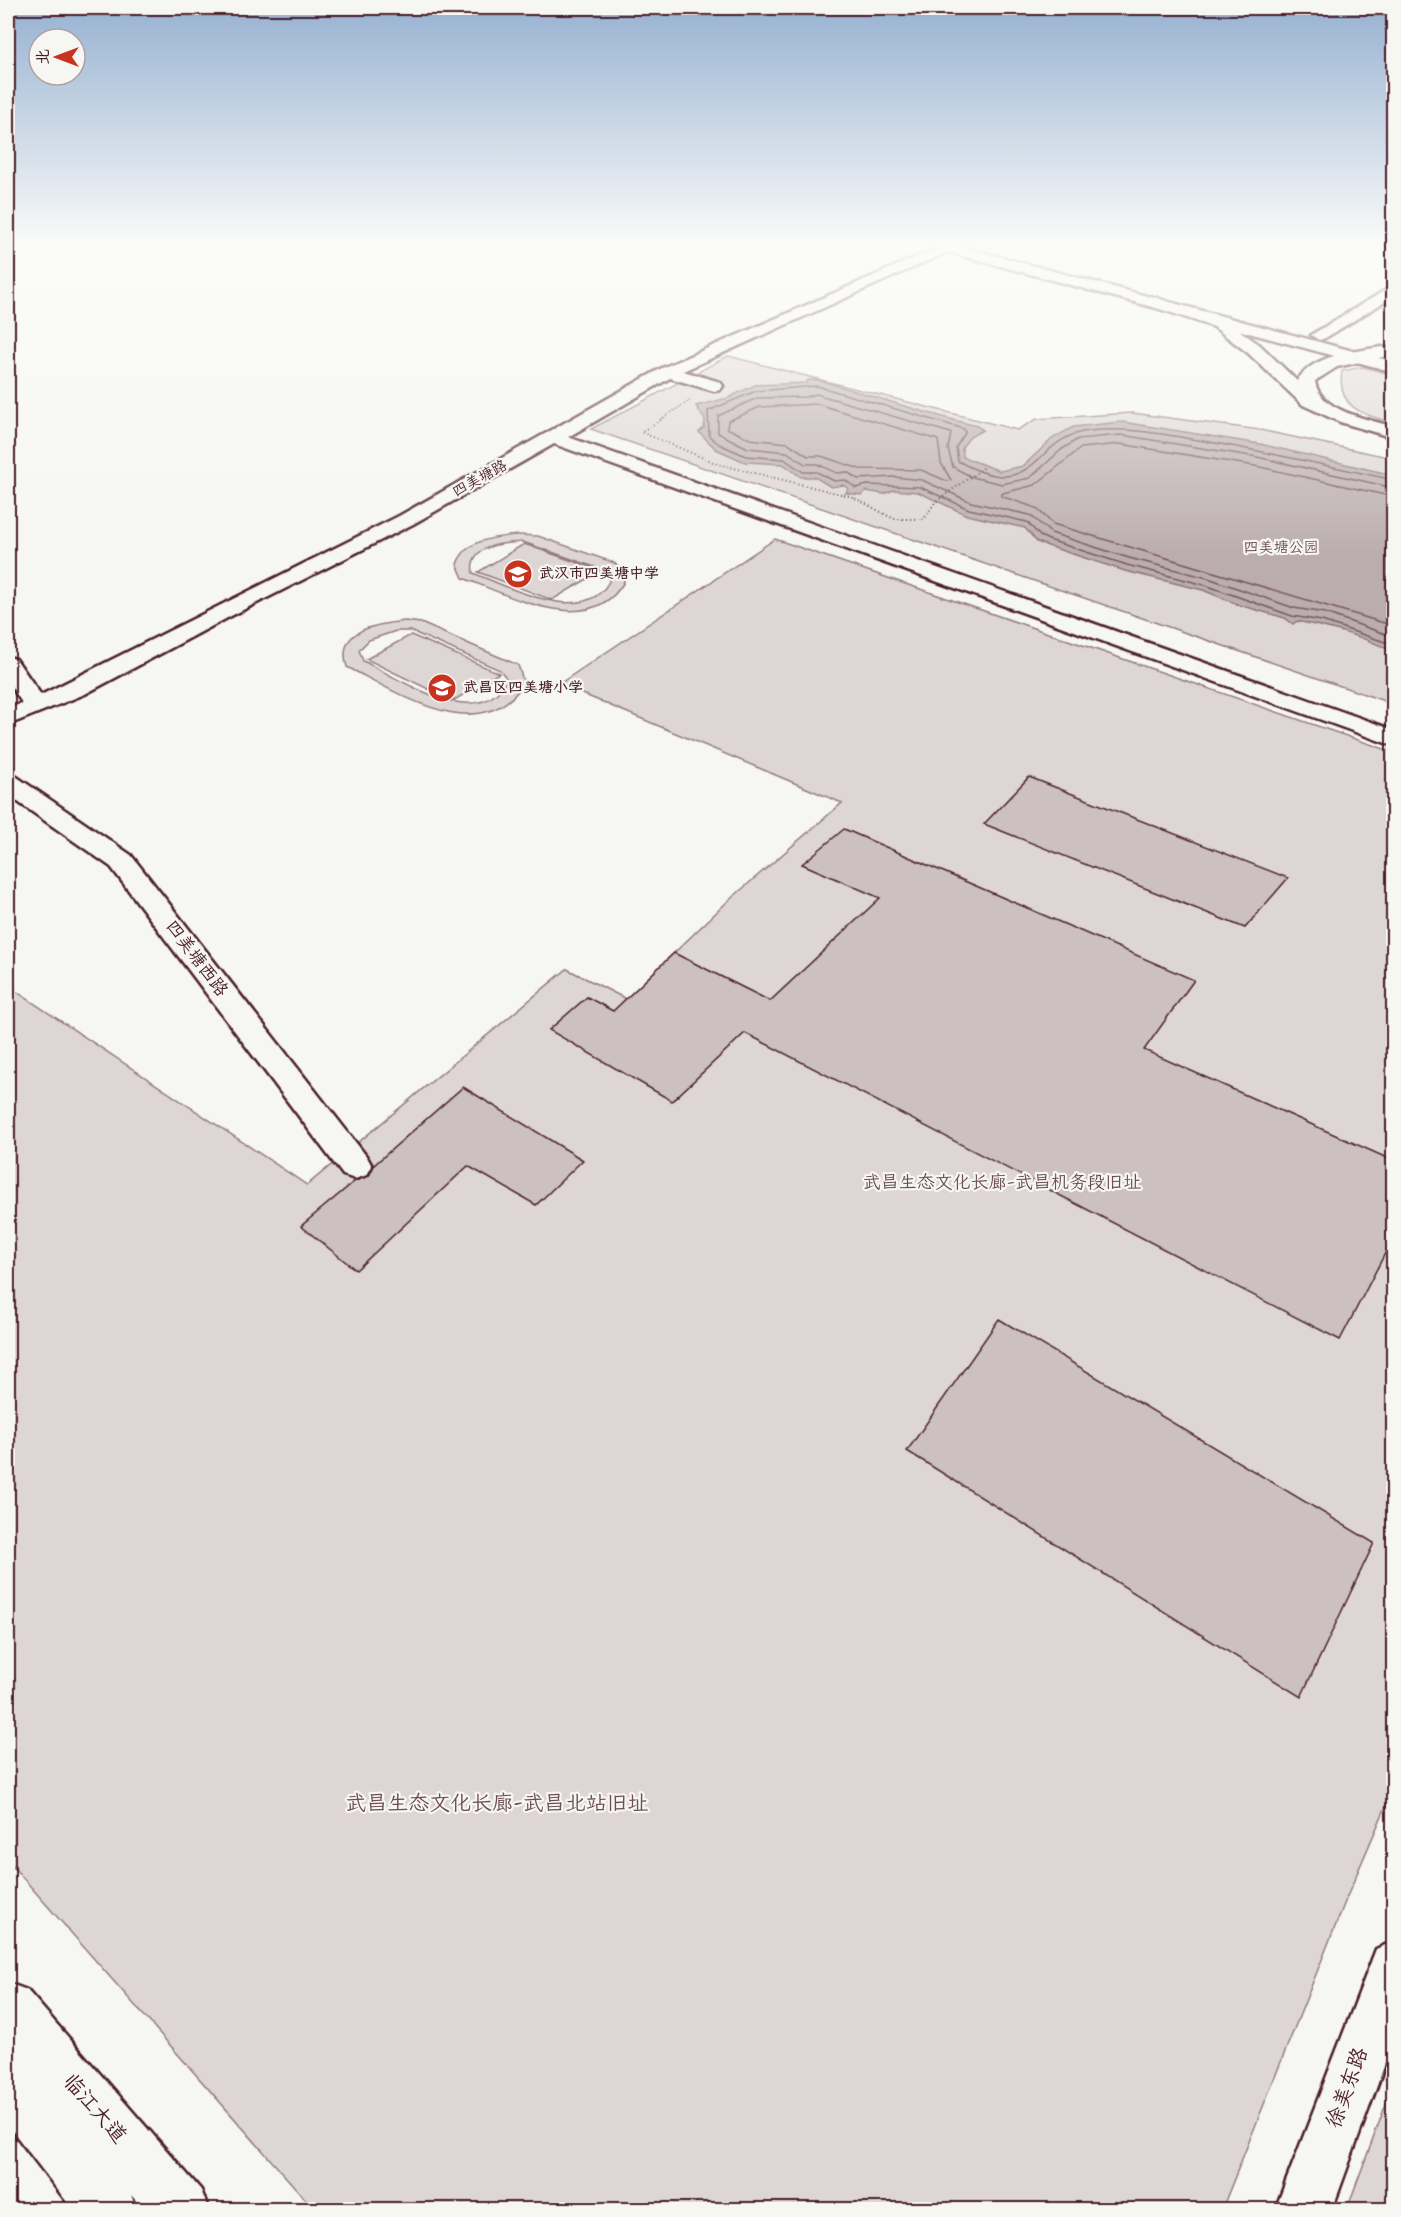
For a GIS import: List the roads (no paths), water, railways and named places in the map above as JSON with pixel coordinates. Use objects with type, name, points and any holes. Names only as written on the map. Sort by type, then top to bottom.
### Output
[{"type":"main road","name":"四美塘路","points":[[8,718],[76,689],[222,611],[406,520],[668,372],[719,349]]},
{"type":"main road","points":[[1254,349],[1309,401],[1394,434]]},
{"type":"main road","points":[[1328,349],[1394,367]]},
{"type":"main road","points":[[1371,349],[1387,354]]},
{"type":"main road","points":[[1323,408],[1307,389],[1306,380],[1316,368],[1336,360],[1387,354]]},
{"type":"main road","points":[[668,372],[714,386]]},
{"type":"main road","points":[[554,438],[1394,739]]},
{"type":"main road","points":[[8,664],[36,706]]},
{"type":"main road","name":"四美塘西路","points":[[8,783],[121,861],[355,1166]]},
{"type":"main road","name":"徐美东路","points":[[1303,2210],[1394,1967]]},
{"type":"main road","name":"临江大道","points":[[8,2009],[181,2210]]},
{"type":"main road","points":[[8,2082],[109,2210]]},
{"type":"water","name":"四美塘公园","points":[[808,380],[817,380],[977,426],[983,430],[970,437],[962,447],[963,457],[1000,471],[1023,466],[1052,439],[1073,427],[1122,422],[1260,444],[1393,475],[1393,652],[1346,633],[1297,621],[1293,624],[1285,618],[1239,605],[1203,590],[1125,571],[1048,546],[1037,542],[1025,528],[967,515],[918,492],[894,490],[884,494],[866,491],[862,495],[846,493],[848,488],[843,485],[831,487],[815,477],[801,477],[783,464],[745,462],[716,449],[699,432],[704,428],[705,420],[696,406],[728,398],[755,385],[806,383]]},
{"type":"place","name":"武汉市四美塘中学","points":[[518,574]]},
{"type":"place","name":"武昌区四美塘小学","points":[[442,688]]},
{"type":"park label","name":"武昌生态文化长廊-武昌机务段旧址","points":[[1002,1183]]},
{"type":"park label","name":"武昌生态文化长廊-武昌北站旧址","points":[[497,1804]]}]
